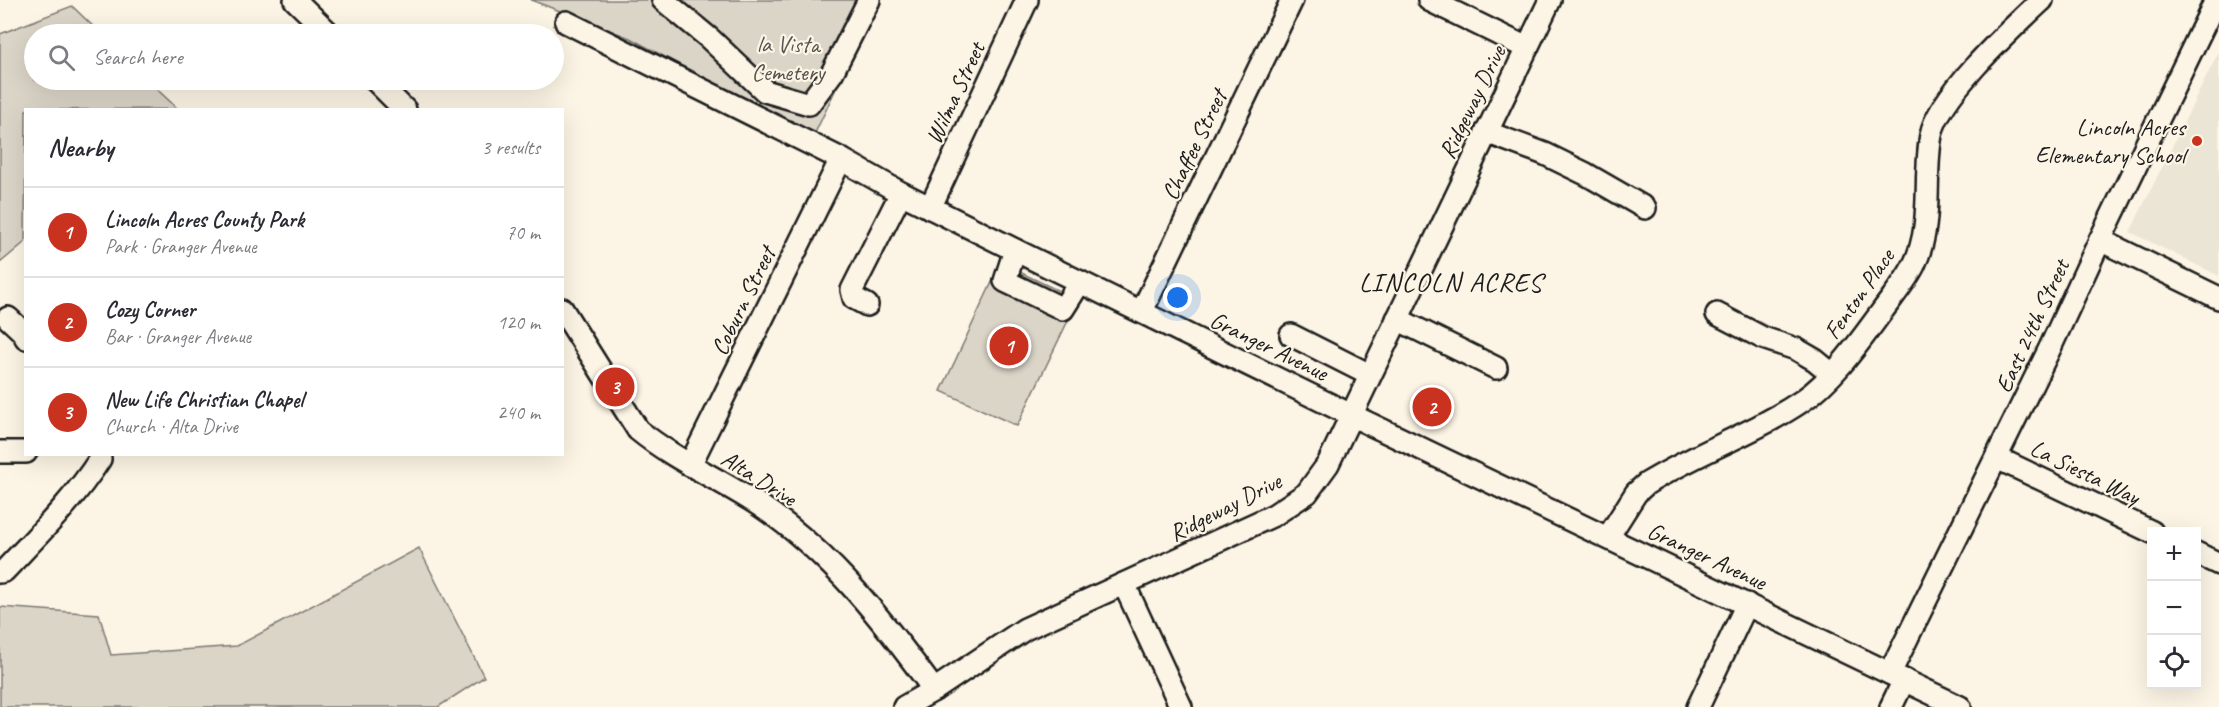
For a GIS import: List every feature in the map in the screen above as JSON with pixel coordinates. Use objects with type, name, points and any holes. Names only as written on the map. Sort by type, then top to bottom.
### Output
[{"type":"street","points":[[295,0],[320,24]]},
{"type":"street","points":[[663,0],[709,38],[765,91],[809,104],[832,73],[869,0]]},
{"type":"street","name":"Wilma Street","points":[[930,208],[1027,0]]},
{"type":"street","name":"Chaffee Street","points":[[1142,311],[1292,0]]},
{"type":"street","points":[[1429,0],[1527,48]]},
{"type":"street","name":"Ridgeway Drive","points":[[904,707],[934,690],[1025,629],[1274,515],[1307,493],[1328,464],[1550,0]]},
{"type":"street","name":"Fenton Place","points":[[1608,537],[1636,493],[1646,484],[1804,400],[1832,374],[1858,344],[1915,263],[1926,228],[1931,133],[1942,111],[1983,58],[2042,0]]},
{"type":"street","name":"East 24th Street","points":[[1892,707],[1897,676],[1997,458],[2216,0]]},
{"type":"street","name":"Granger Avenue","points":[[566,22],[841,159],[930,208],[1080,282],[1351,415],[1960,707]]},
{"type":"street","points":[[385,90],[403,108]]},
{"type":"street","points":[[1486,132],[1545,154],[1586,174],[1645,208]]},
{"type":"street","name":"Coburn Street","points":[[690,465],[841,159]]},
{"type":"street","points":[[867,305],[854,298],[852,290],[901,193]]},
{"type":"street","points":[[2100,240],[2219,298]]},
{"type":"street","points":[[1015,250],[1005,281],[1062,309],[1080,282]]},
{"type":"street","name":"Alta Drive","points":[[564,312],[638,430],[655,444],[762,507],[795,532],[867,603],[934,690]]},
{"type":"street","points":[[1717,314],[1763,338],[1796,349],[1815,360],[1832,374]]},
{"type":"street","points":[[8,318],[24,334]]},
{"type":"street","points":[[1397,319],[1496,368]]},
{"type":"street","points":[[1291,335],[1370,375]]},
{"type":"street","points":[[0,452],[24,452]]},
{"type":"street","points":[[0,572],[4,571],[85,483],[98,456]]},
{"type":"street","name":"La Siesta Way","points":[[1997,458],[2147,530]]},
{"type":"street","points":[[2201,555],[2219,564]]},
{"type":"street","points":[[1124,584],[1181,707]]},
{"type":"street","points":[[1698,707],[1747,604]]},
{"type":"shaded area","name":"Lincoln Acres Elementary School","points":[[2219,51],[2219,276],[2130,232]]},
{"type":"green space","name":"la Vista Cemetery","points":[[531,0],[878,0],[815,133],[746,101],[630,38]]},
{"type":"green space","points":[[72,6],[91,24],[26,24]]},
{"type":"green space","points":[[24,25],[24,90],[158,90],[177,108],[24,108],[24,243],[0,263],[0,34]]},
{"type":"green space","points":[[1001,263],[1078,300],[1017,426],[941,391]]},
{"type":"green space","points":[[419,548],[484,677],[438,707],[0,707],[0,607],[99,614],[111,655],[237,646]]},
{"type":"place","name":"Lincoln Acres Elementary School","points":[[2197,141]]},
{"type":"place","name":"Lincoln Acres County Park","points":[[1009,346]]},
{"type":"place","name":"New Life Christian Chapel","points":[[615,387]]},
{"type":"place","name":"Cozy Corner","points":[[1432,407]]},
{"type":"district","name":"LINCOLN ACRES","points":[[1451,282]]}]
